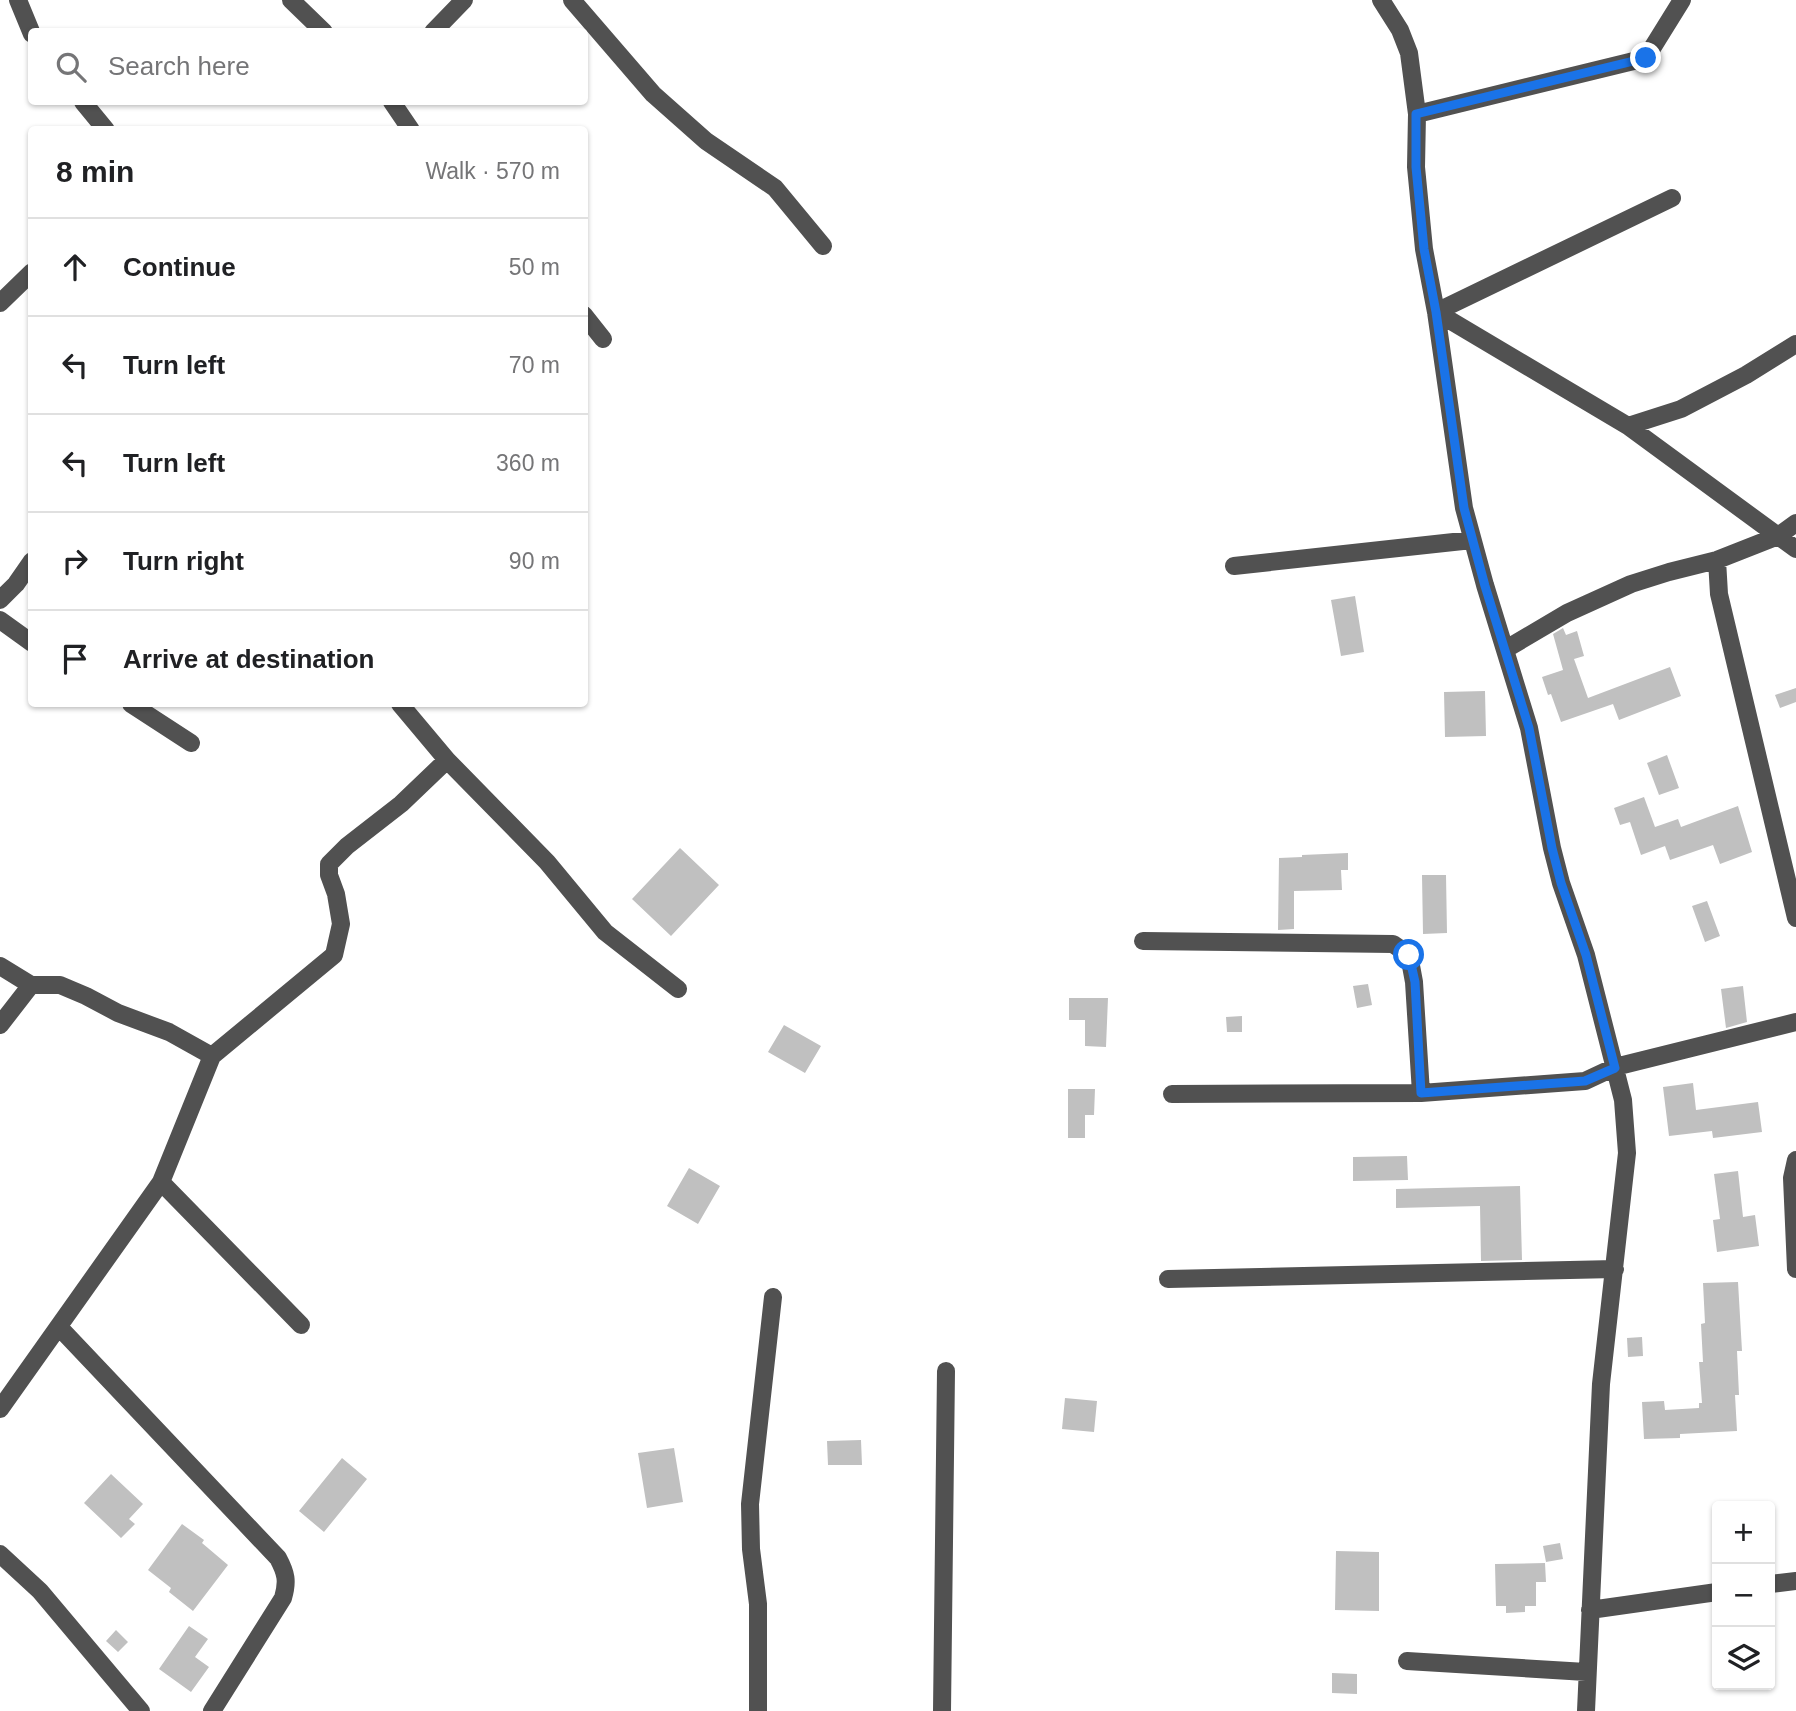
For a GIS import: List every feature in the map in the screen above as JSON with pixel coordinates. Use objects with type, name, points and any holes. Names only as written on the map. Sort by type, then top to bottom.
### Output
[{"type":"street","points":[[18,0],[30,28]]},
{"type":"street","points":[[291,0],[320,28]]},
{"type":"street","points":[[437,28],[464,0]]},
{"type":"street","points":[[572,0],[653,94],[706,141],[775,188],[823,246]]},
{"type":"street","points":[[1381,0],[1400,30],[1409,52],[1416,114],[1416,167],[1424,249],[1436,312],[1464,508],[1529,728],[1561,883],[1586,955],[1623,1100],[1627,1153],[1601,1384],[1586,1711]]},
{"type":"street","points":[[1396,0],[1400,30]]},
{"type":"street","points":[[1416,114],[1646,58],[1682,0]]},
{"type":"street","points":[[85,105],[103,126]]},
{"type":"street","points":[[394,105],[408,126]]},
{"type":"street","points":[[1436,312],[1672,198]]},
{"type":"street","points":[[0,303],[28,276]]},
{"type":"street","points":[[1436,312],[1628,426],[1796,549]]},
{"type":"street","points":[[588,320],[603,339]]},
{"type":"street","points":[[1628,426],[1681,409],[1746,375],[1796,344]]},
{"type":"street","points":[[1506,649],[1567,613],[1631,584],[1717,560],[1778,536],[1796,523]]},
{"type":"street","points":[[1234,566],[1472,540]]},
{"type":"street","points":[[1717,560],[1719,594],[1796,918]]},
{"type":"street","points":[[0,600],[28,567]]},
{"type":"street","points":[[0,620],[28,640]]},
{"type":"street","points":[[136,707],[191,743]]},
{"type":"street","points":[[403,707],[447,760],[547,862],[605,932],[678,989]]},
{"type":"street","points":[[0,1409],[161,1182],[212,1056],[334,955],[341,924],[328,864],[401,804],[447,760]]},
{"type":"street","points":[[1143,941],[1393,944],[1409,955],[1415,982],[1421,1093]]},
{"type":"street","points":[[0,967],[31,985],[60,985],[118,1013],[169,1032],[212,1056]]},
{"type":"street","points":[[0,1025],[31,985]]},
{"type":"street","points":[[1172,1094],[1421,1093],[1585,1081],[1615,1068],[1796,1022]]},
{"type":"street","points":[[1796,1160],[1792,1178],[1796,1269]]},
{"type":"street","points":[[161,1182],[301,1325]]},
{"type":"street","points":[[1168,1279],[1615,1269]]},
{"type":"street","points":[[758,1711],[758,1604],[751,1549],[750,1504],[772,1297]]},
{"type":"street","points":[[59,1327],[270,1549],[287,1573],[283,1598],[212,1711]]},
{"type":"street","points":[[942,1711],[947,1371]]},
{"type":"street","points":[[0,1554],[40,1591],[141,1711]]},
{"type":"street","points":[[1775,1583],[1796,1581]]},
{"type":"street","points":[[1591,1610],[1712,1593]]},
{"type":"street","points":[[1407,1661],[1586,1672]]},
{"type":"building","points":[[1355,596],[1364,652],[1341,656],[1331,600]]},
{"type":"building","points":[[1563,628],[1566,635],[1577,631],[1584,656],[1574,659],[1588,698],[1670,667],[1681,696],[1619,720],[1613,704],[1561,722],[1542,677],[1563,670],[1553,634]]},
{"type":"building","points":[[1796,688],[1796,702],[1780,708],[1775,695]]},
{"type":"building","points":[[1485,691],[1486,736],[1445,737],[1444,692]]},
{"type":"building","points":[[1667,755],[1679,788],[1659,795],[1647,763]]},
{"type":"building","points":[[1644,797],[1655,827],[1678,819],[1681,827],[1738,806],[1752,852],[1720,864],[1713,845],[1670,860],[1665,846],[1641,855],[1630,822],[1620,825],[1614,808]]},
{"type":"building","points":[[680,848],[719,885],[671,936],[632,899]]},
{"type":"building","points":[[1348,853],[1348,870],[1341,870],[1342,890],[1294,891],[1294,929],[1278,930],[1279,858]]},
{"type":"building","points":[[1422,875],[1446,875],[1447,933],[1423,934]]},
{"type":"building","points":[[1707,901],[1720,936],[1705,942],[1692,906]]},
{"type":"building","points":[[1368,984],[1372,1005],[1357,1008],[1353,986]]},
{"type":"building","points":[[1743,986],[1747,1022],[1726,1028],[1721,989]]},
{"type":"building","points":[[1069,998],[1108,998],[1106,1047],[1085,1046],[1085,1020],[1069,1020]]},
{"type":"building","points":[[1242,1016],[1242,1032],[1227,1032],[1226,1017]]},
{"type":"building","points":[[784,1025],[821,1046],[805,1073],[768,1052]]},
{"type":"building","points":[[1693,1083],[1696,1110],[1758,1102],[1762,1132],[1713,1138],[1712,1131],[1669,1136],[1663,1087]]},
{"type":"building","points":[[1068,1089],[1095,1089],[1094,1115],[1085,1115],[1085,1138],[1068,1138]]},
{"type":"building","points":[[1407,1156],[1408,1180],[1353,1181],[1353,1157]]},
{"type":"building","points":[[689,1168],[720,1186],[698,1224],[667,1206]]},
{"type":"building","points":[[1738,1171],[1743,1217],[1755,1215],[1759,1246],[1717,1252],[1713,1220],[1720,1219],[1714,1174]]},
{"type":"building","points":[[1520,1186],[1522,1260],[1481,1261],[1480,1206],[1396,1208],[1396,1189]]},
{"type":"building","points":[[1738,1282],[1742,1351],[1737,1351],[1737,1431],[1644,1439],[1642,1402],[1664,1401],[1665,1410],[1699,1408],[1699,1403],[1702,1403],[1699,1362],[1703,1362],[1701,1324],[1705,1323],[1703,1283]]},
{"type":"building","points":[[1642,1337],[1643,1356],[1628,1357],[1627,1338]]},
{"type":"building","points":[[1065,1398],[1097,1401],[1094,1432],[1062,1429]]},
{"type":"building","points":[[861,1440],[862,1465],[828,1465],[827,1441]]},
{"type":"building","points":[[674,1448],[683,1502],[647,1508],[638,1453]]},
{"type":"building","points":[[342,1458],[367,1479],[324,1532],[299,1511]]},
{"type":"building","points":[[111,1474],[143,1504],[129,1519],[135,1524],[121,1538],[84,1503]]},
{"type":"building","points":[[182,1524],[204,1540],[202,1543],[228,1565],[193,1611],[169,1592],[171,1588],[148,1570]]},
{"type":"building","points":[[1560,1543],[1563,1559],[1546,1562],[1543,1546]]},
{"type":"building","points":[[1336,1551],[1379,1552],[1379,1611],[1335,1610]]},
{"type":"building","points":[[1545,1563],[1546,1582],[1536,1582],[1536,1606],[1525,1606],[1525,1612],[1506,1613],[1506,1606],[1496,1606],[1495,1564]]},
{"type":"building","points":[[189,1626],[208,1639],[195,1657],[209,1667],[191,1692],[159,1669]]},
{"type":"building","points":[[116,1630],[128,1642],[118,1652],[106,1641]]},
{"type":"building","points":[[1332,1673],[1357,1674],[1357,1694],[1332,1693]]},
{"type":"route","points":[[1409,955],[1415,982],[1421,1093],[1585,1081],[1615,1068],[1586,955],[1552,848],[1529,728],[1464,508],[1436,312],[1424,249],[1416,167],[1416,114],[1646,58]]}]
